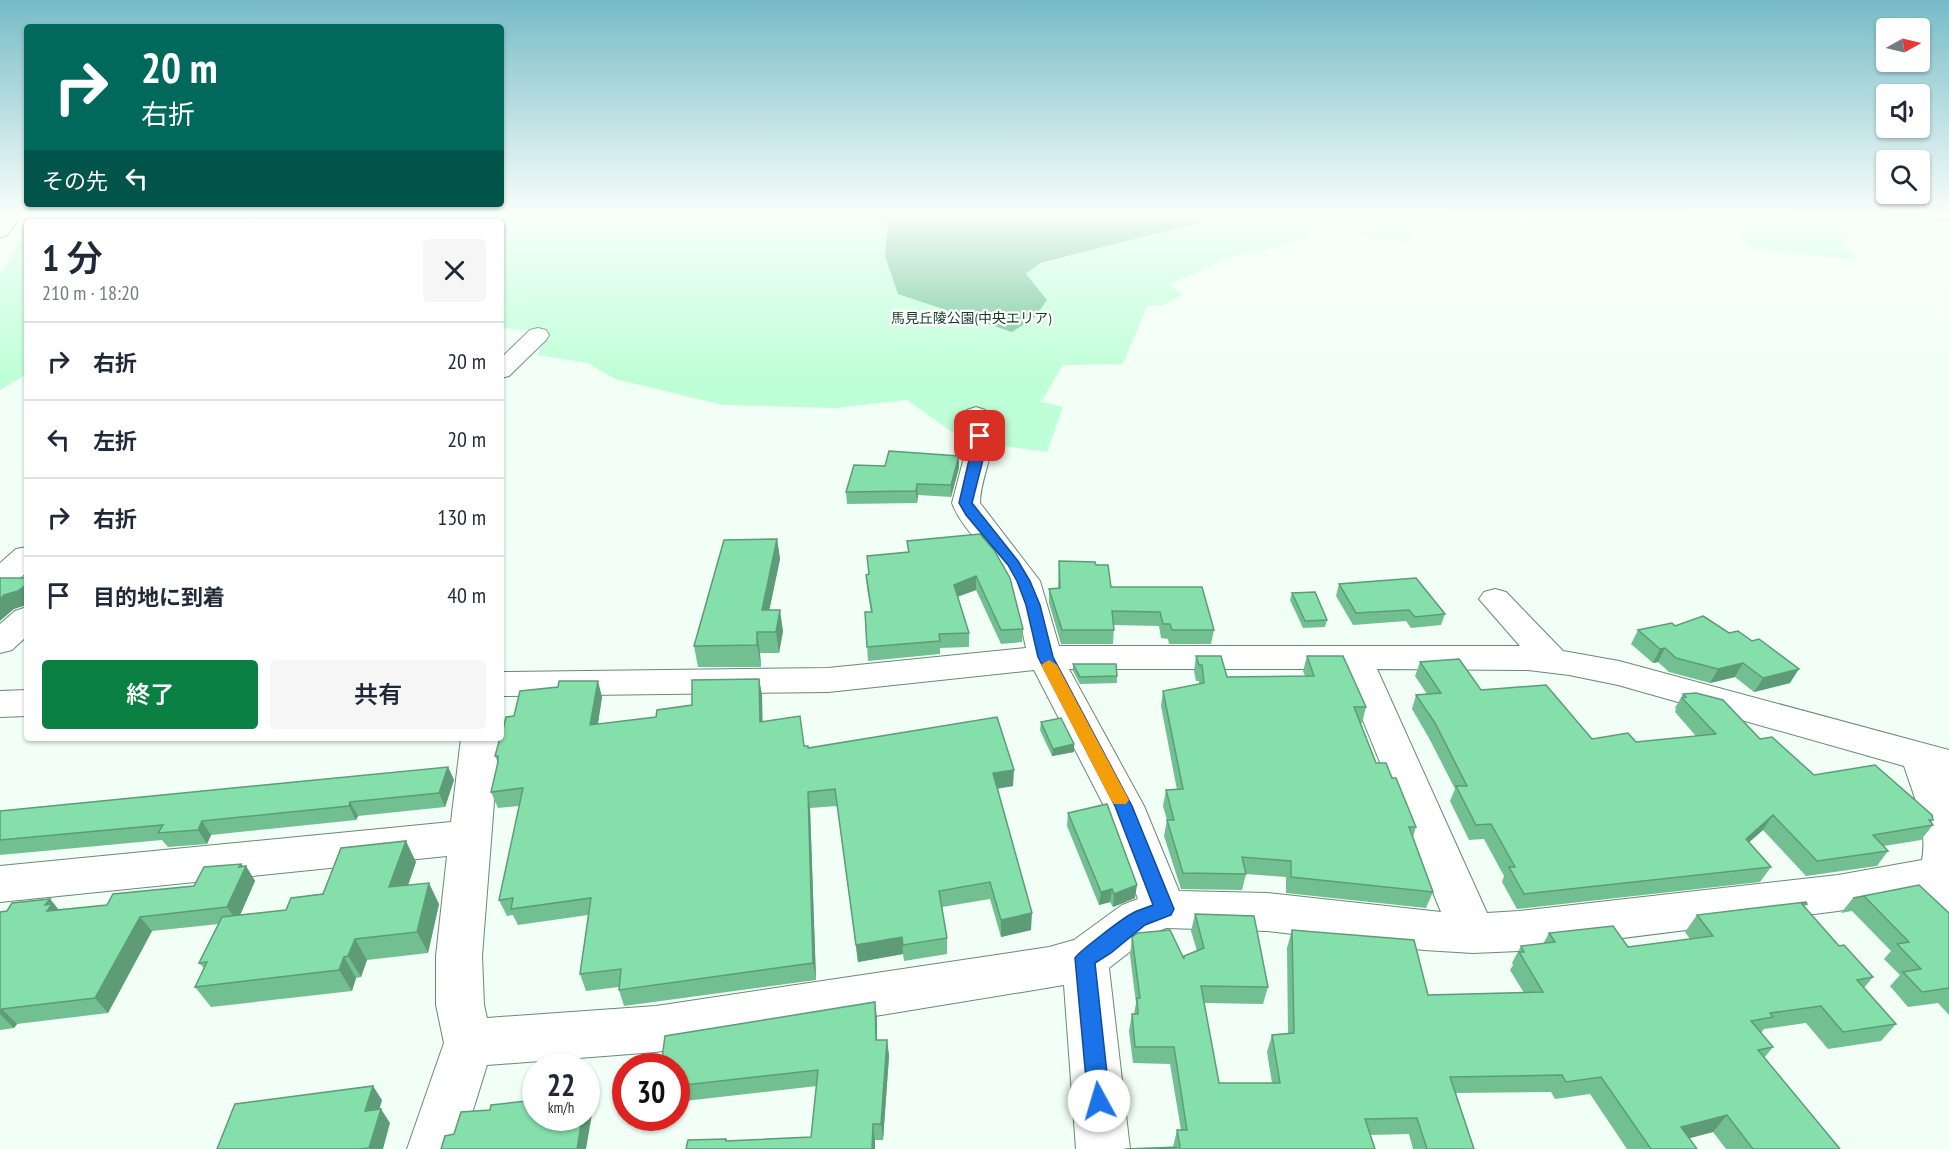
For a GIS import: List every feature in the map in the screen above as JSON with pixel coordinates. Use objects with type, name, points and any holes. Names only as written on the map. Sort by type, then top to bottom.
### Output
[{"type":"street","points":[[504,368],[538,335]]},
{"type":"street","points":[[976,415],[980,446],[966,503],[970,513],[1013,564],[1024,581],[1033,605],[1045,657],[1124,806],[1164,909]]},
{"type":"street","points":[[0,581],[24,559]]},
{"type":"street","points":[[0,581],[24,583]]},
{"type":"street","points":[[1495,599],[1553,661]]},
{"type":"street","points":[[0,642],[24,621]]},
{"type":"street","points":[[469,1043],[656,1029],[1049,968],[1085,958],[1104,947],[1138,919],[1164,909],[1267,912],[1424,930],[1473,933],[1569,926],[1838,893],[1944,886],[1945,848],[1935,761],[1619,673],[1553,661],[1528,658],[1045,657],[828,680],[504,684]]},
{"type":"street","points":[[1354,657],[1473,933]]},
{"type":"street","points":[[434,1149],[469,1043],[460,1005],[459,956],[480,741]]},
{"type":"street","points":[[0,884],[470,837]]},
{"type":"street","points":[[1085,958],[1103,1149]]},
{"type":"green space","points":[[4,268],[24,268],[24,376],[0,390],[0,274]]},
{"type":"green space","name":"馬見丘陵公園(中央エリア)","points":[[504,268],[1207,268],[1168,285],[1183,294],[1164,305],[1147,306],[1123,364],[1063,365],[1041,402],[1063,407],[1047,452],[965,441],[907,400],[835,408],[723,405],[615,379],[588,363],[537,355],[549,331],[504,328]]},
{"type":"shaded area","points":[[889,268],[1034,268],[1026,274],[1047,300],[1035,317],[1012,332],[898,294]]},
{"type":"building","points":[[889,451],[959,456],[951,485],[917,484],[916,491],[846,492],[854,465],[885,466]]},
{"type":"building","points":[[980,534],[994,550],[1010,578],[1023,629],[1001,630],[976,576],[954,585],[969,633],[939,634],[940,641],[867,647],[865,612],[872,612],[866,575],[869,574],[867,556],[909,552],[907,541]]},
{"type":"building","points":[[777,539],[762,610],[780,610],[776,632],[757,632],[757,645],[694,646],[724,540]]},
{"type":"building","points":[[1059,561],[1095,562],[1096,565],[1108,565],[1111,587],[1202,587],[1214,630],[1172,630],[1170,624],[1163,624],[1160,612],[1112,611],[1114,630],[1062,630],[1049,589],[1060,588]]},
{"type":"building","points":[[0,578],[24,578],[24,586],[0,599]]},
{"type":"building","points":[[1416,578],[1445,614],[1415,617],[1409,610],[1356,613],[1339,584]]},
{"type":"building","points":[[1315,592],[1327,620],[1305,621],[1292,593]]},
{"type":"building","points":[[1703,616],[1729,633],[1738,631],[1752,641],[1759,639],[1799,669],[1763,678],[1743,663],[1718,669],[1676,658],[1665,648],[1660,649],[1638,630],[1672,623],[1675,626]]},
{"type":"building","points":[[1196,656],[1221,656],[1227,677],[1314,676],[1307,656],[1343,656],[1366,707],[1354,707],[1376,763],[1386,763],[1392,778],[1396,778],[1416,827],[1409,827],[1433,892],[1291,877],[1291,861],[1242,857],[1246,874],[1183,873],[1167,820],[1174,820],[1166,790],[1183,789],[1163,691],[1204,683],[1202,665],[1199,665]]},
{"type":"building","points":[[1459,659],[1481,690],[1546,685],[1592,739],[1628,733],[1636,742],[1716,734],[1682,698],[1686,697],[1683,694],[1696,693],[1723,700],[1760,739],[1772,737],[1814,775],[1875,765],[1932,815],[1933,820],[1929,820],[1933,825],[1873,835],[1888,851],[1817,861],[1773,815],[1746,839],[1771,867],[1524,894],[1509,867],[1515,867],[1491,824],[1476,825],[1456,786],[1467,786],[1435,723],[1416,695],[1441,693],[1420,662]]},
{"type":"building","points":[[1073,664],[1116,664],[1117,676],[1080,677]]},
{"type":"building","points":[[759,679],[760,722],[800,716],[804,746],[808,748],[997,717],[1014,770],[993,773],[1032,913],[1001,920],[990,882],[939,891],[947,938],[903,945],[902,937],[856,945],[835,789],[808,792],[813,963],[619,990],[621,969],[580,974],[591,898],[511,909],[513,898],[499,900],[523,788],[491,792],[498,762],[498,756],[495,756],[499,741],[504,741],[506,717],[514,716],[520,691],[558,687],[559,681],[598,681],[590,725],[656,717],[657,710],[692,705],[692,680]]},
{"type":"building","points":[[1061,718],[1074,744],[1053,749],[1041,722]]},
{"type":"building","points":[[448,767],[439,793],[350,802],[349,806],[202,821],[198,830],[158,833],[163,825],[0,840],[0,811]]},
{"type":"building","points":[[1107,804],[1137,885],[1114,894],[1112,889],[1101,892],[1068,813]]},
{"type":"building","points":[[406,841],[389,887],[429,883],[417,932],[355,939],[339,970],[195,987],[207,962],[199,963],[222,917],[286,910],[291,898],[323,894],[341,848]]},
{"type":"building","points":[[241,864],[239,867],[246,866],[227,907],[140,917],[95,998],[2,1009],[0,1013],[0,912],[7,911],[12,903],[50,899],[45,905],[52,904],[47,911],[107,905],[113,894],[194,886],[204,867]]},
{"type":"building","points":[[1919,885],[1949,913],[1949,988],[1922,992],[1903,972],[1921,969],[1897,944],[1909,942],[1864,896],[1853,898]]},
{"type":"building","points":[[1806,902],[1807,904],[1802,904],[1839,946],[1844,945],[1873,977],[1857,980],[1896,1024],[1843,1032],[1821,1006],[1770,1013],[1773,1017],[1751,1021],[1773,1047],[1758,1050],[1840,1149],[1753,1149],[1727,1115],[1681,1127],[1697,1149],[1651,1149],[1601,1077],[1566,1082],[1562,1075],[1450,1077],[1474,1149],[1427,1149],[1417,1118],[1365,1119],[1375,1149],[1125,1149],[1180,1147],[1177,1130],[1187,1130],[1174,1047],[1135,1047],[1132,1014],[1138,1014],[1137,998],[1140,998],[1132,937],[1138,933],[1170,930],[1184,959],[1184,956],[1204,948],[1195,914],[1254,916],[1268,987],[1201,986],[1219,1083],[1280,1083],[1272,1035],[1294,1033],[1292,930],[1414,940],[1428,995],[1543,992],[1519,952],[1524,952],[1521,946],[1555,942],[1549,933],[1613,926],[1628,947],[1713,936],[1697,915]]},
{"type":"building","points":[[875,1002],[876,1040],[887,1040],[881,1124],[873,1124],[872,1149],[686,1149],[688,1140],[726,1139],[726,1141],[811,1137],[818,1070],[690,1084],[690,1053],[663,1053],[665,1036]]},
{"type":"building","points":[[373,1086],[365,1111],[381,1109],[369,1148],[217,1149],[235,1104]]},
{"type":"building","points":[[522,1102],[522,1131],[580,1131],[577,1149],[441,1149],[445,1136],[454,1134],[461,1112],[490,1110],[491,1105]]},
{"type":"slow traffic","points":[[1049,665],[1120,800]]},
{"type":"route","points":[[980,436],[978,456],[966,495],[966,503],[970,513],[998,544],[1024,581],[1033,605],[1045,657],[1124,806],[1164,909],[1138,919],[1104,947],[1085,958],[1099,1101]]}]
